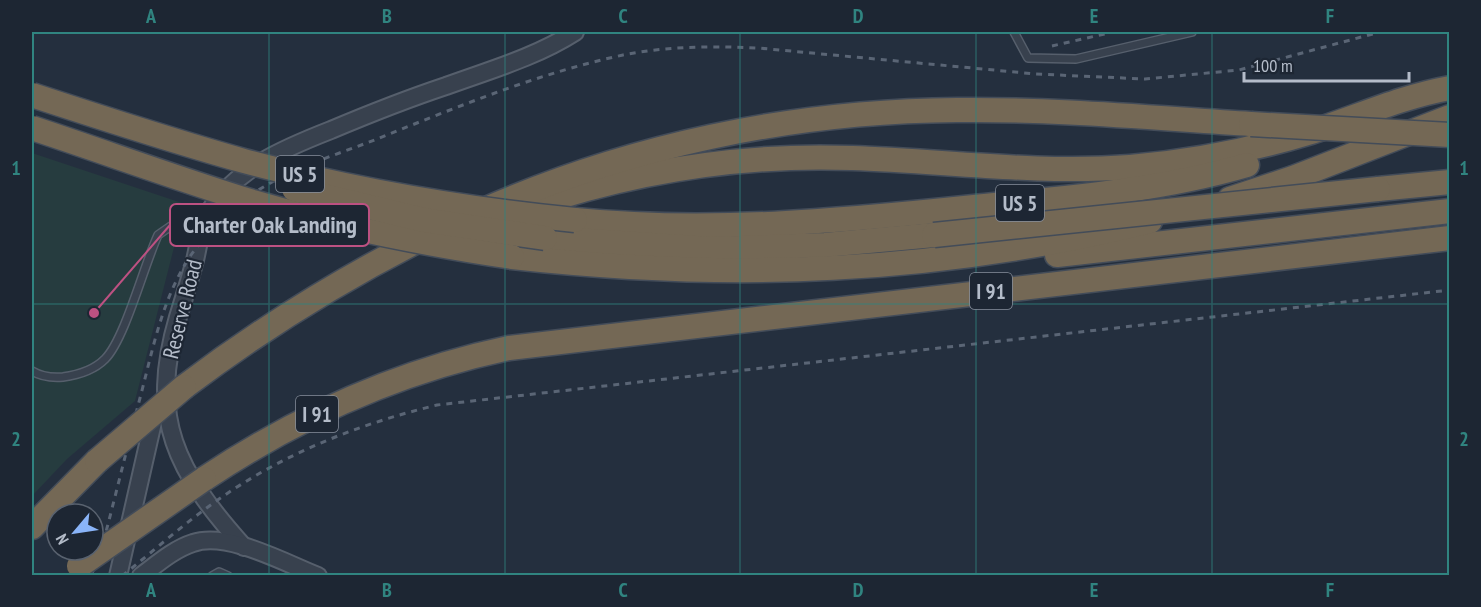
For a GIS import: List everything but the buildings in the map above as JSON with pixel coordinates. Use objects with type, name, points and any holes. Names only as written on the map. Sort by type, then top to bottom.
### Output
[{"type":"highway","points":[[478,213],[502,212],[531,206],[634,176],[746,160],[853,158],[1053,170],[1112,168],[1184,161],[1292,138],[1411,95],[1449,90]]},
{"type":"highway","name":"US 5","points":[[32,95],[215,153],[327,181],[446,204],[575,220],[697,226],[808,224],[1125,191],[1203,176],[1281,155],[1449,90]]},
{"type":"highway","points":[[32,103],[211,164],[310,194],[443,224],[545,238],[712,249],[825,245],[1449,182]]},
{"type":"highway","points":[[32,527],[97,461],[184,387],[237,348],[317,297],[440,230],[544,184],[620,160],[718,136],[865,114],[999,110],[1449,135]]},
{"type":"highway","name":"US 5","points":[[32,128],[195,183],[298,214],[405,239],[512,257],[602,267],[705,272],[867,267],[992,253],[1060,241],[1168,216],[1243,195],[1449,117]]},
{"type":"highway","points":[[705,272],[759,281],[884,274],[1449,211]]},
{"type":"highway","name":"I 91","points":[[73,571],[204,478],[269,439],[348,399],[437,366],[509,348],[1449,238]]},
{"type":"street","name":"Reserve Road","points":[[244,546],[209,506],[187,474],[178,454],[170,425],[165,390],[171,344],[202,228],[209,212],[236,180],[281,150],[528,57],[575,32]]},
{"type":"street","points":[[118,576],[171,344]]},
{"type":"street","points":[[141,576],[174,552],[193,543],[214,540],[244,546],[318,576]]},
{"type":"lane","points":[[1014,32],[1028,58],[1076,59],[1192,32]]},
{"type":"lane","points":[[32,371],[50,378],[84,373],[106,358],[120,333],[158,235],[171,226],[202,228]]},
{"type":"lane","points":[[213,576],[219,572],[228,576]]},
{"type":"green space","points":[[32,153],[185,204],[135,401],[67,459],[32,496]]},
{"type":"railway","points":[[1052,46],[1113,32]]},
{"type":"railway","points":[[91,576],[102,547],[149,361],[166,306],[181,271],[198,246],[228,213],[268,184],[298,169],[529,81],[592,62],[657,50],[707,47],[758,48],[1036,74],[1145,79],[1239,70],[1380,32]]},
{"type":"railway","points":[[122,576],[197,515],[261,472],[318,444],[376,422],[437,405],[1450,290]]},
{"type":"place","name":"Charter Oak Landing","points":[[94,313]]}]
